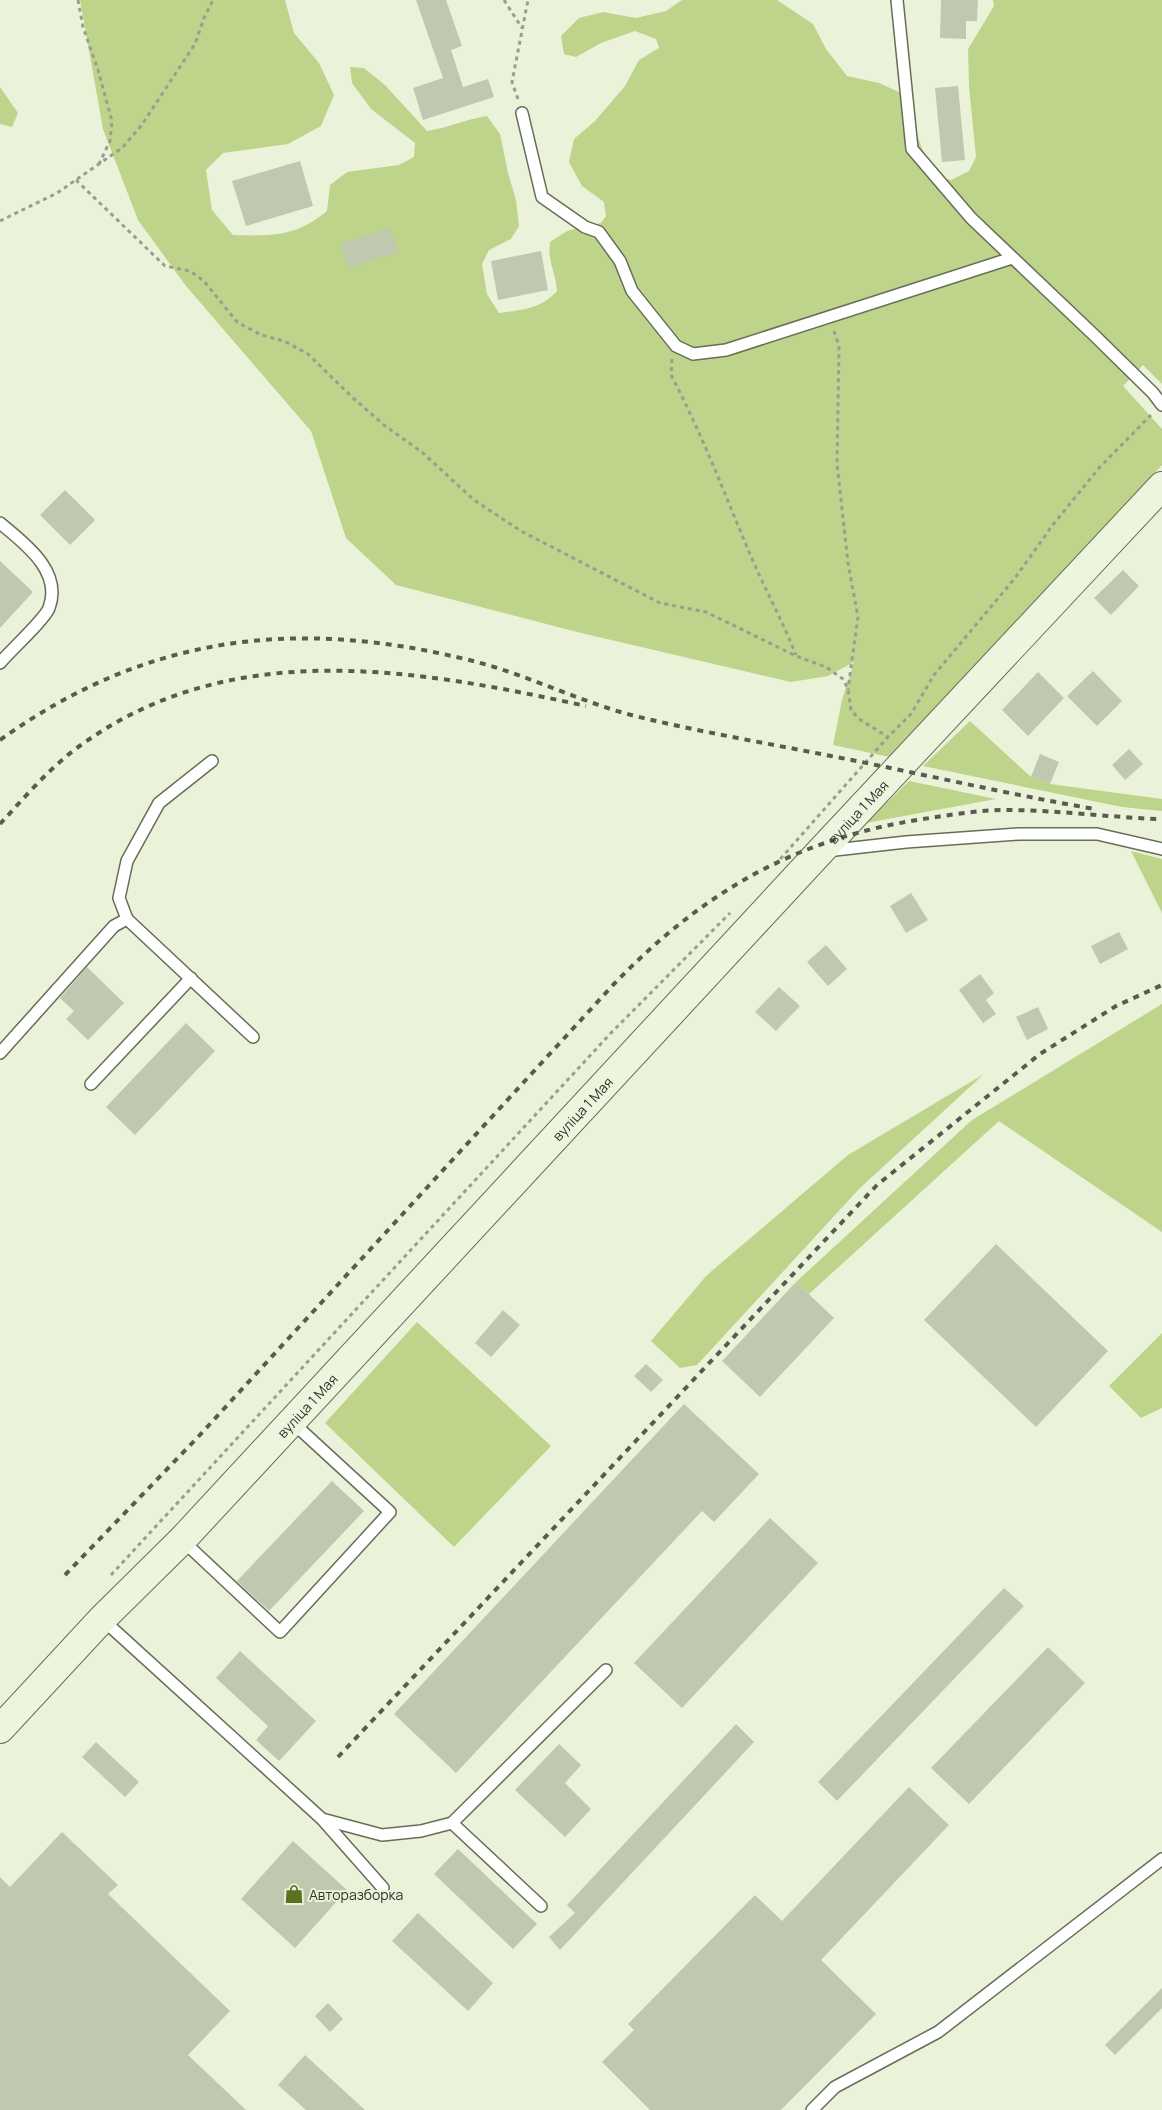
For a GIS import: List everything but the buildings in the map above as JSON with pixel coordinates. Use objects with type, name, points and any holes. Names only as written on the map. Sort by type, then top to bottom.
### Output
[{"type":"street","name":"вуліца 1 Мая","points":[[0,1728],[102,1620],[182,1540],[819,852],[1162,486]]},
{"type":"lane","points":[[897,0],[912,149],[971,218],[1134,374],[1162,405]]},
{"type":"lane","points":[[522,113],[542,197],[585,227],[599,232],[620,261],[632,291],[676,346],[693,354],[726,350],[1012,258]]},
{"type":"lane","points":[[0,523],[35,552],[47,572],[52,594],[49,609],[0,663]]},
{"type":"lane","points":[[212,761],[159,803],[126,861],[120,898],[127,919],[253,1037]]},
{"type":"lane","points":[[819,852],[906,842],[1019,834],[1098,834],[1162,849]]},
{"type":"lane","points":[[0,1052],[114,926],[127,919]]},
{"type":"lane","points":[[91,1084],[191,978]]},
{"type":"lane","points":[[182,1540],[280,1632],[390,1512],[292,1422]]},
{"type":"lane","points":[[102,1620],[322,1819],[383,1888]]},
{"type":"lane","points":[[322,1819],[382,1835],[421,1831],[452,1823],[606,1670]]},
{"type":"lane","points":[[452,1823],[541,1906]]},
{"type":"lane","points":[[812,2110],[835,2087],[938,2032],[1162,1859]]},
{"type":"path","points":[[78,0],[83,27],[98,70],[112,121],[110,142],[98,165]]},
{"type":"path","points":[[0,222],[57,193],[122,148],[141,126],[195,44],[204,18],[213,0]]},
{"type":"path","points":[[504,0],[522,28]]},
{"type":"path","points":[[522,113],[512,82],[528,0]]},
{"type":"path","points":[[76,180],[165,266],[190,271],[204,281],[238,322],[261,335],[284,341],[308,354],[359,403],[423,453],[474,500],[521,530],[660,603],[706,612],[796,656],[826,667],[843,679],[848,689]]},
{"type":"path","points":[[829,317],[840,346],[837,464],[848,563],[858,617],[848,689],[851,710],[859,719],[888,737]]},
{"type":"path","points":[[676,346],[670,375],[714,462],[750,554],[781,616],[796,656]]},
{"type":"path","points":[[772,870],[778,860],[888,737],[911,714],[934,675],[1015,578],[1047,533],[1099,468],[1162,405]]},
{"type":"path","points":[[106,1581],[355,1313],[610,1034],[733,909]]},
{"type":"green space","points":[[80,0],[285,0],[294,33],[319,63],[334,95],[321,126],[288,144],[223,153],[206,170],[212,210],[233,235],[272,235],[304,226],[327,211],[330,185],[347,172],[399,165],[414,157],[415,143],[371,109],[352,83],[350,67],[364,68],[385,85],[427,131],[487,116],[500,134],[516,200],[519,226],[511,239],[489,250],[482,264],[487,294],[499,313],[531,308],[551,297],[557,291],[549,249],[550,242],[567,231],[601,223],[606,216],[604,202],[582,186],[569,162],[574,139],[595,121],[625,86],[639,60],[659,48],[656,39],[635,31],[601,43],[576,57],[564,54],[561,36],[579,18],[603,12],[636,18],[666,11],[682,0],[777,0],[813,24],[826,49],[847,76],[879,83],[901,93],[914,112],[917,135],[926,159],[938,176],[951,180],[969,171],[976,157],[969,86],[968,49],[994,6],[993,0],[1162,0],[1162,384],[1143,365],[1123,386],[1162,429],[1162,465],[894,758],[833,745],[842,700],[854,662],[828,676],[791,682],[577,632],[396,585],[346,538],[311,431],[186,286],[138,220],[103,129]]},
{"type":"green space","points":[[0,87],[18,113],[12,127],[0,124]]},
{"type":"green space","points":[[970,721],[1031,777],[1050,784],[1162,799],[1162,811],[1122,807],[923,766]]},
{"type":"green space","points":[[909,781],[996,799],[866,823]]},
{"type":"green space","points":[[1131,851],[1162,859],[1162,913]]},
{"type":"green space","points":[[1162,1004],[1162,1232],[999,1121],[809,1294],[796,1282],[972,1120]]},
{"type":"green space","points":[[984,1074],[860,1188],[697,1365],[680,1368],[651,1341],[707,1275],[848,1155]]},
{"type":"green space","points":[[417,1322],[551,1446],[454,1547],[325,1423]]},
{"type":"green space","points":[[1162,1333],[1162,1408],[1141,1418],[1109,1386]]},
{"type":"railway","points":[[0,740],[56,704],[112,677],[169,657],[226,644],[285,639],[346,640],[409,647],[473,661],[615,710],[659,722],[1095,809]]},
{"type":"railway","points":[[0,824],[38,783],[81,745],[139,711],[200,688],[262,675],[326,671],[391,673],[457,681],[586,706]]},
{"type":"railway","points":[[65,1575],[198,1437],[613,985],[681,923],[717,897],[753,875],[792,856],[833,840],[876,828],[923,819],[996,810],[1044,811],[1157,819]]},
{"type":"railway","points":[[338,1757],[877,1185],[1040,1054],[1116,1006],[1162,985]]},
{"type":"place","name":"Авторазборка","points":[[294,1894]]}]
